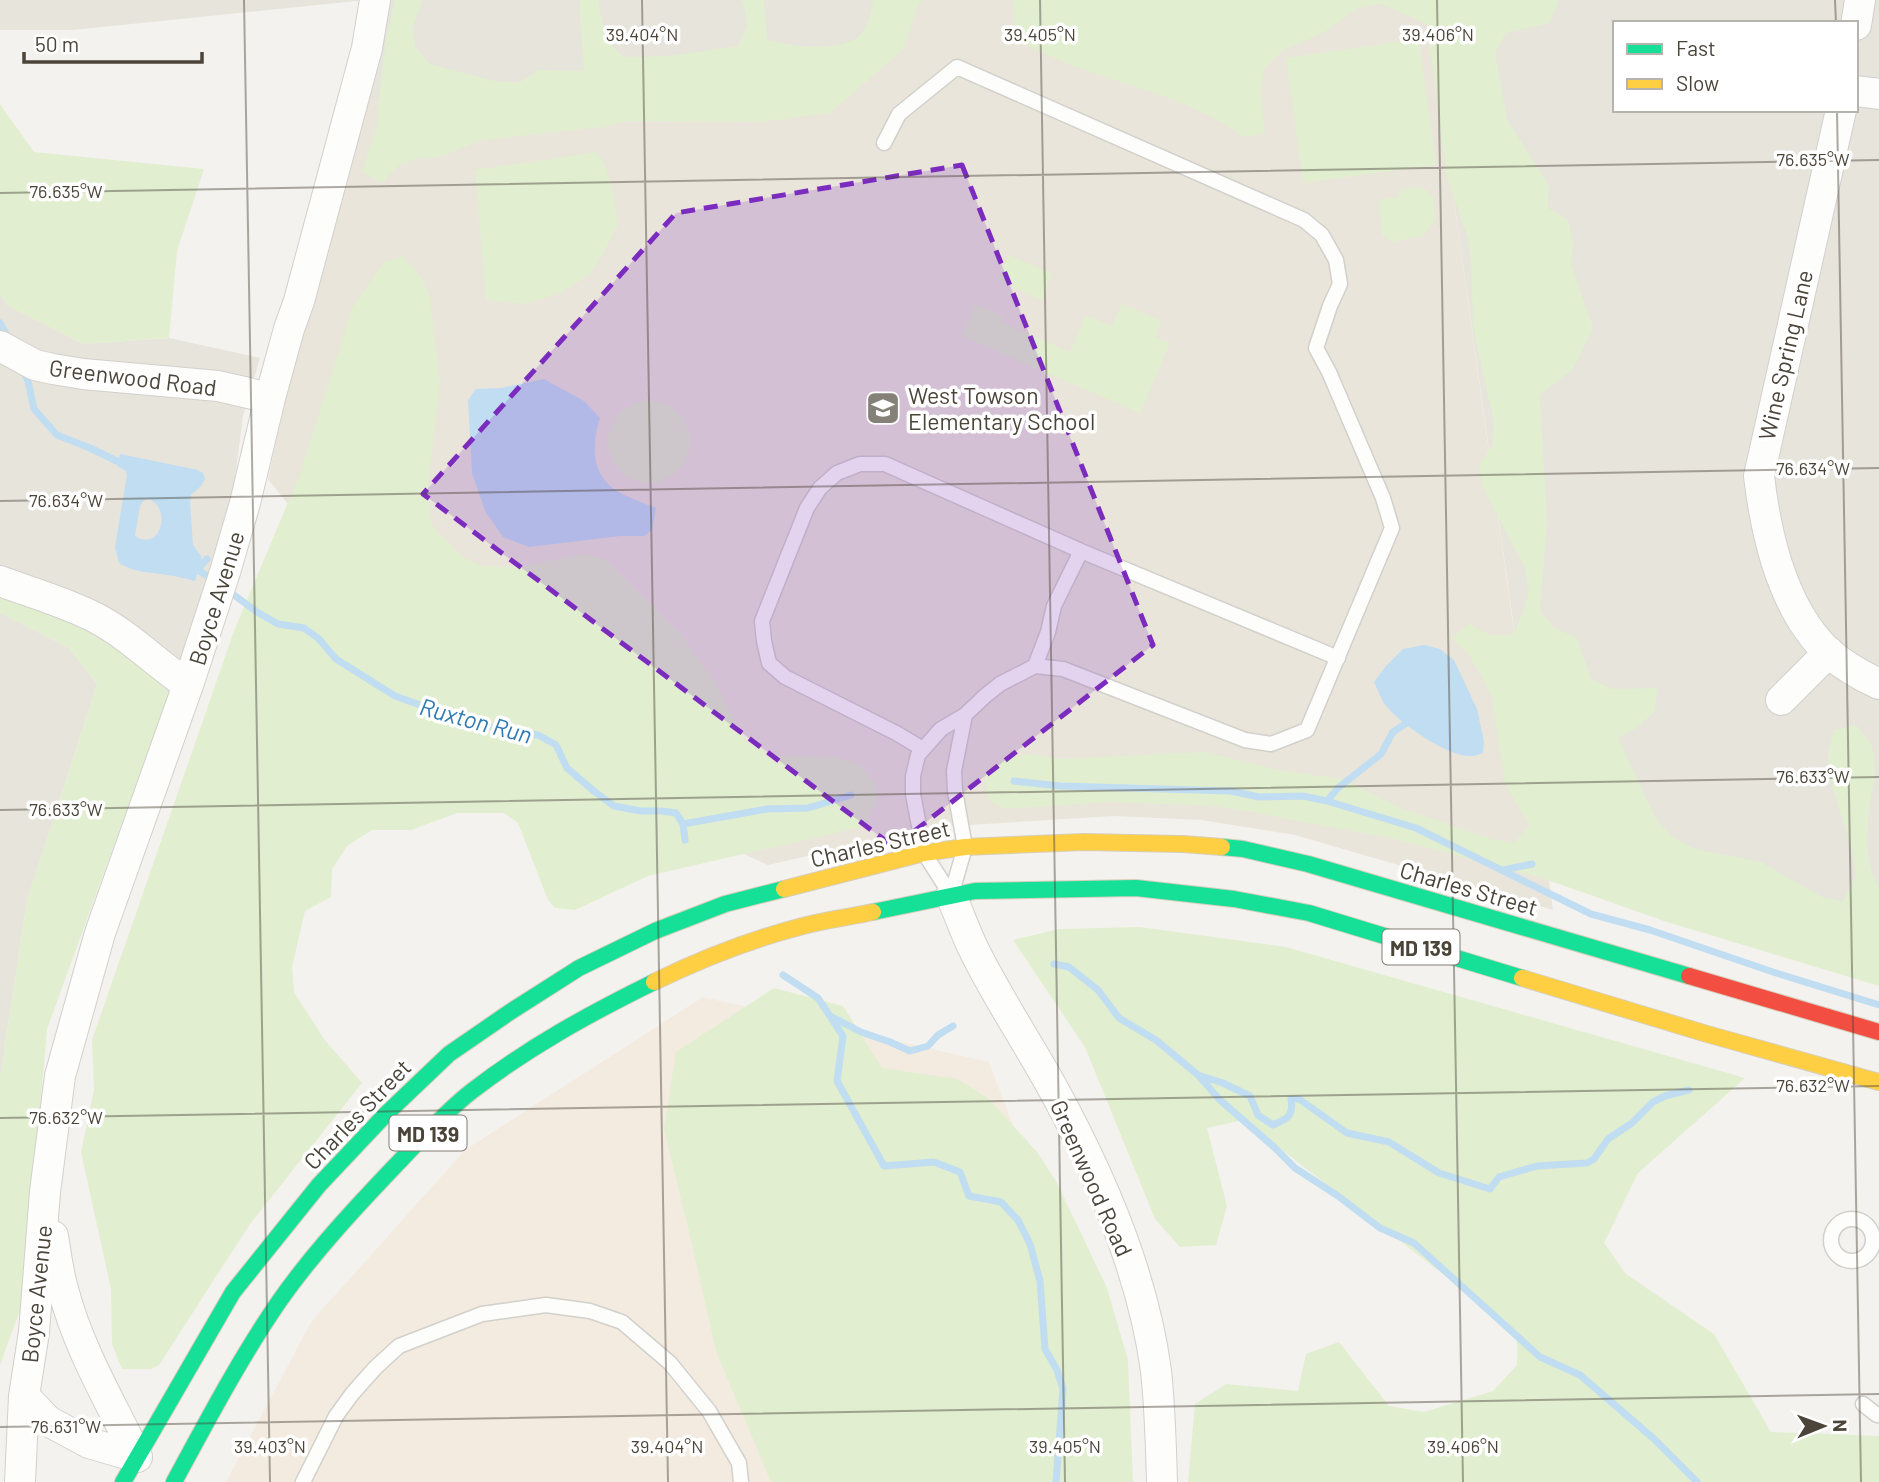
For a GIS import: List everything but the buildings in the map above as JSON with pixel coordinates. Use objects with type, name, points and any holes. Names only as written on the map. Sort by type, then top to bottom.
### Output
[{"type":"main road","name":"Charles Street","points":[[135,1467],[233,1292],[319,1185],[386,1114],[449,1054],[579,968],[655,931],[725,904],[925,853],[965,847],[1139,843],[1215,846],[1267,854],[1879,1032]]},
{"type":"main road","name":"MD 139","points":[[172,1480],[233,1374],[279,1302],[350,1213],[469,1093],[533,1047],[584,1017],[676,971],[751,942],[803,926],[975,891],[1136,888],[1234,899],[1308,913],[1707,1034],[1879,1082]]},
{"type":"street","name":"Boyce Avenue","points":[[20,1482],[24,1396],[34,1332],[45,1192],[60,1076],[100,933],[188,685],[245,503],[270,398],[368,48],[375,0]]},
{"type":"street","points":[[1857,21],[1860,0]]},
{"type":"street","points":[[1858,90],[1879,94]]},
{"type":"street","name":"Wine Spring Lane","points":[[1841,112],[1759,476],[1762,509],[1781,576],[1794,606],[1829,652],[1879,684]]},
{"type":"street","name":"Greenwood Road","points":[[0,346],[35,365],[83,374],[218,386],[270,398]]},
{"type":"street","points":[[0,581],[53,598],[97,619],[188,685]]},
{"type":"street","points":[[1780,700],[1829,652]]},
{"type":"street","name":"Greenwood Road","points":[[951,896],[973,948],[1065,1110],[1116,1223],[1147,1324],[1156,1371],[1162,1482]]},
{"type":"street","name":"Boyce Avenue","points":[[45,1192],[62,1288],[74,1325],[135,1467]]},
{"type":"street","name":"Boyce Avenue","points":[[24,1396],[48,1421],[135,1467]]},
{"type":"lane","points":[[884,143],[899,114],[957,67],[1304,220],[1322,235],[1336,260],[1340,284],[1316,348],[1378,486],[1392,528],[1307,730],[1271,744],[1245,740],[1063,669],[1035,666],[1000,684],[965,715],[941,729],[918,754],[913,776],[916,816],[925,853],[951,896]]},
{"type":"lane","points":[[923,749],[897,733],[785,677],[769,663],[764,641],[762,621],[807,508],[820,488],[837,473],[860,464],[886,464],[1081,551],[1338,658]]},
{"type":"lane","points":[[1035,666],[1054,607],[1081,551]]},
{"type":"lane","points":[[951,896],[965,847],[954,771],[965,715]]},
{"type":"lane","points":[[303,1482],[337,1416],[352,1394],[399,1346],[482,1314],[546,1305],[590,1311],[622,1322],[670,1363],[709,1411],[739,1463],[741,1482]]},
{"type":"lane","points":[[1863,1404],[1879,1415]]},
{"type":"highlighted area","points":[[962,165],[1153,645],[894,847],[423,494],[676,213]]},
{"type":"shaded area","points":[[0,0],[366,0],[73,30],[0,30]]},
{"type":"shaded area","points":[[372,0],[890,0],[892,58],[347,105]]},
{"type":"shaded area","name":"West Towson Elementary School","points":[[890,0],[1426,0],[1553,910],[1295,835],[1201,820],[1114,816],[936,827],[768,865],[658,814],[319,543],[268,479],[347,105],[891,58]]},
{"type":"shaded area","points":[[1426,0],[1879,0],[1879,955],[1546,856]]},
{"type":"shaded area","points":[[0,295],[7,305],[84,344],[169,338],[260,358],[243,416],[232,501],[190,637],[169,694],[135,656],[78,626],[0,597]]},
{"type":"shaded area","points":[[0,613],[69,648],[97,684],[27,901],[0,1078]]},
{"type":"shaded area","points":[[703,997],[989,1062],[1105,1369],[1113,1482],[226,1482],[311,1322],[465,1150]]},
{"type":"green space","points":[[395,0],[423,0],[413,26],[415,47],[430,64],[498,82],[520,82],[539,70],[584,71],[579,0],[598,0],[607,42],[624,57],[670,56],[738,46],[748,24],[742,0],[764,0],[767,40],[823,47],[846,43],[859,36],[866,27],[873,0],[923,0],[918,6],[904,49],[830,113],[761,122],[625,121],[602,127],[481,140],[440,157],[418,158],[398,166],[382,183],[362,172],[376,129],[386,37]]},
{"type":"green space","points":[[1013,0],[1558,0],[1549,23],[1506,33],[1495,53],[1507,119],[1549,186],[1548,208],[1568,220],[1573,244],[1571,265],[1593,327],[1574,368],[1540,395],[1547,521],[1540,612],[1555,628],[1577,638],[1591,679],[1612,689],[1657,688],[1655,711],[1638,727],[1618,738],[1657,821],[1674,838],[1695,849],[1761,862],[1822,897],[1843,902],[1856,876],[1853,854],[1829,775],[1828,753],[1834,730],[1856,725],[1871,744],[1875,760],[1868,820],[1868,855],[1879,888],[1879,986],[1667,922],[1542,878],[1390,838],[1218,806],[1108,802],[1005,809],[988,800],[984,772],[1005,759],[1027,754],[1062,759],[1204,752],[1273,769],[1342,779],[1404,809],[1491,839],[1513,843],[1530,826],[1505,784],[1491,694],[1469,655],[1452,638],[1469,623],[1489,635],[1512,635],[1522,615],[1529,591],[1525,568],[1483,488],[1479,465],[1492,446],[1494,423],[1473,328],[1468,238],[1446,174],[1427,24],[1381,4],[1360,7],[1324,32],[1281,52],[1264,69],[1261,91],[1265,133],[1244,137],[1184,104],[1076,67],[1017,41]]},
{"type":"green space","points":[[1419,39],[1436,165],[1303,183],[1286,58]]},
{"type":"green space","points":[[0,104],[34,152],[204,169],[177,251],[169,338],[84,344],[7,305],[0,295]]},
{"type":"green space","points":[[597,152],[605,164],[618,225],[590,274],[562,292],[525,304],[486,300],[475,170]]},
{"type":"green space","points":[[1422,187],[1433,196],[1436,219],[1423,236],[1392,242],[1382,235],[1379,199],[1397,198],[1402,189]]},
{"type":"green space","points":[[1008,255],[1053,274],[1042,300],[998,280]]},
{"type":"green space","points":[[402,256],[421,276],[430,297],[440,382],[428,487],[430,520],[435,529],[463,557],[482,566],[518,567],[585,554],[605,559],[681,635],[715,682],[746,742],[772,755],[834,757],[859,764],[875,784],[877,803],[861,827],[648,876],[575,910],[555,908],[548,900],[518,823],[504,813],[457,813],[411,830],[372,830],[347,846],[332,869],[331,897],[305,911],[292,967],[294,992],[324,1039],[362,1083],[250,1224],[159,1365],[151,1369],[122,1369],[112,1344],[111,1289],[81,1152],[94,1090],[92,1040],[234,631],[300,474],[352,308],[383,263]]},
{"type":"green space","points":[[975,304],[1004,316],[1002,322],[1070,352],[1086,315],[1112,326],[1122,304],[1162,321],[1155,337],[1170,343],[1140,413],[961,336]]},
{"type":"green space","points":[[649,401],[665,404],[678,413],[687,426],[690,442],[687,458],[678,471],[665,480],[649,483],[633,480],[620,471],[611,458],[608,442],[611,426],[620,413],[633,404]]},
{"type":"green space","points":[[0,597],[78,626],[135,656],[169,694],[47,1029],[23,1302],[0,1365],[0,1078],[27,901],[97,684],[69,648],[0,613]]},
{"type":"green space","points":[[1140,927],[1286,947],[1745,1078],[1638,1173],[1604,1243],[1626,1274],[1714,1334],[1771,1432],[1879,1436],[1879,1482],[1188,1482],[1195,1404],[1226,1384],[1298,1391],[1306,1354],[1339,1342],[1389,1406],[1424,1412],[1493,1391],[1517,1365],[1517,1331],[1243,1120],[1207,1128],[1227,1206],[1216,1245],[1180,1247],[1155,1219],[1085,1047],[1013,940],[1059,929]]},
{"type":"green space","points":[[774,988],[843,1006],[882,1068],[957,1079],[988,1098],[1037,1152],[1057,1183],[1107,1288],[1128,1360],[1133,1482],[771,1482],[716,1351],[664,1129],[676,1052]]},
{"type":"water","points":[[544,379],[584,401],[600,418],[595,449],[598,469],[603,478],[619,492],[656,508],[652,530],[644,536],[620,536],[529,547],[503,537],[485,511],[472,473],[468,400],[476,389],[501,388]]},
{"type":"water","points":[[120,454],[203,473],[205,479],[191,495],[190,503],[193,545],[202,557],[195,581],[137,570],[119,563],[115,547],[127,475],[126,471],[117,466]],"holes":[[[149,499],[156,504],[162,519],[157,534],[144,540],[135,536],[143,501]]]},
{"type":"water","points":[[1424,645],[1440,649],[1454,660],[1477,709],[1484,742],[1483,753],[1462,755],[1439,746],[1403,722],[1383,701],[1374,682],[1403,649]]},
{"type":"waterway","name":"Ruxton Run","points":[[0,323],[10,341]]},
{"type":"waterway","name":"Ruxton Run","points":[[23,371],[34,409],[57,435],[125,465]]},
{"type":"waterway","points":[[198,569],[207,559]]},
{"type":"waterway","name":"Ruxton Run","points":[[191,566],[214,580]]},
{"type":"waterway","name":"Ruxton Run","points":[[226,589],[278,624],[304,628],[319,639],[336,659],[395,696],[473,724],[538,735],[556,745],[567,768],[614,806],[676,813],[683,824],[685,840]]},
{"type":"waterway","points":[[1327,801],[1338,788],[1381,754],[1393,732],[1405,724]]},
{"type":"waterway","points":[[1014,781],[1060,786],[1231,791],[1259,797],[1303,796],[1327,801],[1416,828],[1591,914],[1650,930],[1879,1005]]},
{"type":"waterway","points":[[683,824],[767,809],[808,808],[851,795]]},
{"type":"waterway","points":[[1503,870],[1532,864]]},
{"type":"waterway","points":[[1054,964],[1069,967],[1098,990],[1119,1018],[1156,1040],[1198,1075],[1220,1100],[1295,1168],[1380,1228],[1414,1243],[1540,1357],[1580,1375],[1653,1438],[1697,1482]]},
{"type":"waterway","name":"Ruxton Run","points":[[783,975],[818,998],[843,1036],[837,1081],[884,1166],[934,1162],[960,1172],[969,1196],[1001,1202],[1018,1220],[1030,1244],[1040,1281],[1045,1349],[1057,1370],[1063,1389],[1056,1482]]},
{"type":"waterway","points":[[832,1017],[861,1032],[910,1051],[928,1046],[938,1035],[953,1026]]},
{"type":"waterway","points":[[1198,1075],[1250,1096],[1258,1115],[1273,1125],[1288,1116],[1291,1099],[1299,1099],[1347,1133],[1389,1142],[1439,1173],[1490,1189],[1499,1177],[1537,1166],[1587,1163],[1594,1159],[1608,1139],[1632,1123],[1653,1102],[1689,1090]]},
{"type":"traffic: fast","points":[[1222,847],[1243,849],[1308,864],[1689,976]]},
{"type":"traffic: fast","points":[[873,912],[975,891],[1136,888],[1234,899],[1309,913],[1522,978]]},
{"type":"traffic: fast","points":[[123,1482],[233,1292],[319,1185],[386,1114],[449,1054],[579,968],[655,931],[725,904],[784,889]]},
{"type":"traffic: fast","points":[[174,1482],[237,1369],[278,1303],[334,1232],[442,1117],[515,1060],[583,1019],[654,982]]},
{"type":"traffic: slow","points":[[784,889],[924,853],[965,847],[1084,842],[1222,847]]},
{"type":"traffic: slow","points":[[654,982],[765,937],[873,912]]},
{"type":"traffic: slow","points":[[1522,978],[1879,1082]]},
{"type":"traffic: jam","points":[[1689,976],[1879,1032]]},
{"type":"place","name":"West Towson Elementary School","points":[[883,408]]}]
